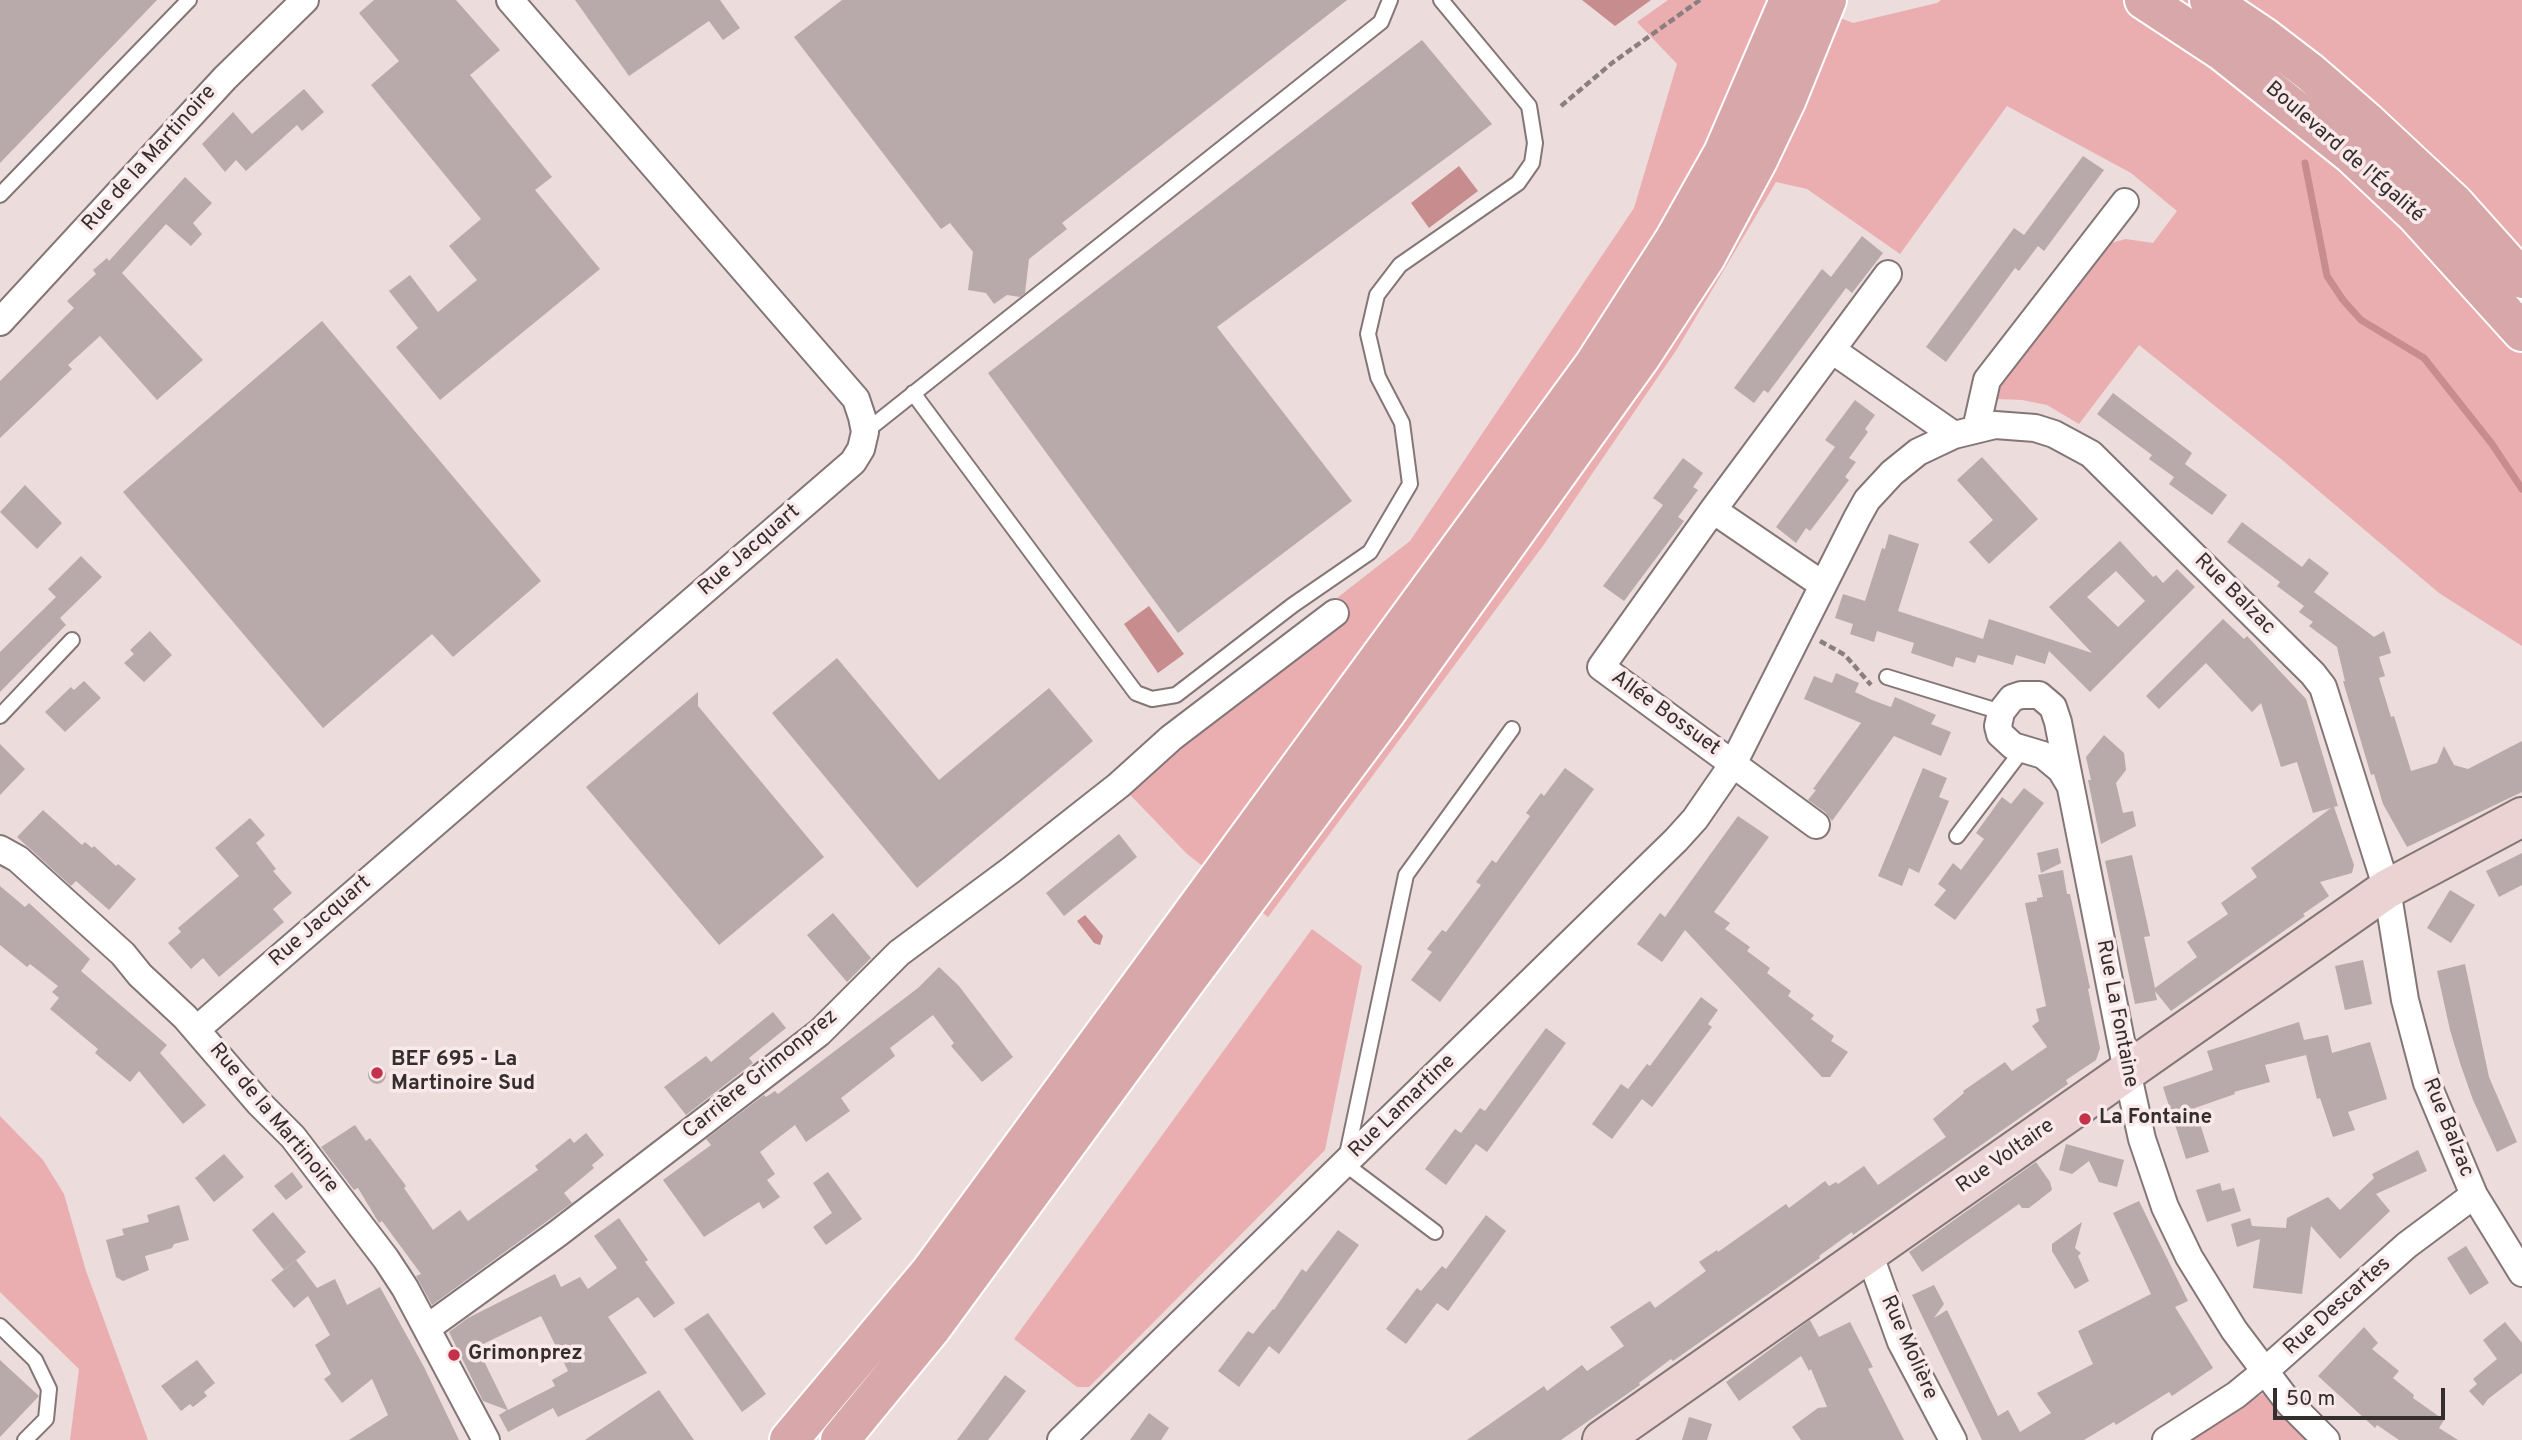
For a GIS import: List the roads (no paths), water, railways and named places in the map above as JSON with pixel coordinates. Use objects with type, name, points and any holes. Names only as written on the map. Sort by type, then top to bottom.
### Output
[{"type":"main road","points":[[789,1440],[930,1272],[1600,356],[1674,240],[1717,163],[1751,93],[1789,0]]},
{"type":"main road","points":[[839,1440],[931,1329],[1185,981],[1385,714],[1640,358],[1706,257],[1758,160],[1787,99],[1827,0]]},
{"type":"main road","name":"Boulevard de l'Égalité","points":[[2144,0],[2224,52],[2351,154],[2416,215],[2522,332]]},
{"type":"main road","name":"Boulevard de l'Égalité","points":[[2209,0],[2301,66],[2365,120],[2454,203],[2522,279]]},
{"type":"street","name":"Rue de la Martinoire","points":[[0,323],[232,70],[304,0]]},
{"type":"street","points":[[510,0],[856,399],[865,432]]},
{"type":"street","points":[[1832,350],[1965,432],[1987,380],[2125,202]]},
{"type":"street","name":"Allée Bossuet","points":[[1816,825],[1601,667],[1713,510],[1888,274]]},
{"type":"street","name":"Rue Balzac","points":[[1733,764],[1857,518],[1878,486],[1918,452],[1965,432],[1995,425],[2035,428],[2065,438],[2091,454],[2110,469],[2313,674],[2328,700],[2387,889],[2396,956],[2414,1041],[2439,1115],[2474,1195],[2522,1273]]},
{"type":"street","name":"Rue Jacquart","points":[[197,1029],[853,462],[861,449],[865,432]]},
{"type":"street","points":[[1713,510],[1823,585]]},
{"type":"street","name":"Carrière Grimonprez","points":[[427,1328],[557,1234],[820,1033],[899,953],[1119,785],[1171,738],[1335,613]]},
{"type":"street","name":"Rue La Fontaine","points":[[2070,785],[2062,770],[2052,761],[2005,741],[1998,726],[2006,703],[2021,695],[2039,695],[2053,707],[2058,722],[2127,1071],[2147,1157],[2173,1225],[2208,1290],[2287,1405],[2326,1440]]},
{"type":"street","name":"Rue Lamartine","points":[[1061,1440],[1676,840],[1717,790],[1733,764]]},
{"type":"street","name":"Rue Voltaire","points":[[1618,1434],[1869,1253],[2387,889],[2522,817]]},
{"type":"street","name":"Rue de la Martinoire","points":[[0,849],[18,859],[123,954],[140,975],[197,1029],[259,1103],[300,1146],[386,1259],[427,1328],[485,1440]]},
{"type":"street","name":"Rue Descartes","points":[[2166,1440],[2240,1401],[2266,1372],[2407,1245],[2474,1195]]},
{"type":"street","name":"Rue Molière","points":[[1869,1253],[1901,1342],[1954,1440]]},
{"type":"lane","points":[[0,195],[189,0]]},
{"type":"lane","points":[[865,432],[1381,22],[1390,0]]},
{"type":"lane","points":[[913,393],[1136,693],[1152,699],[1176,695],[1293,605],[1370,552],[1410,484],[1402,423],[1378,377],[1368,334],[1377,295],[1400,265],[1518,183],[1532,163],[1535,143],[1529,106],[1441,0]]},
{"type":"lane","points":[[0,716],[72,640]]},
{"type":"lane","points":[[1887,677],[2001,712]]},
{"type":"lane","points":[[1435,1233],[1345,1164],[1406,875],[1511,729]]},
{"type":"lane","points":[[1957,836],[2023,749]]},
{"type":"lane","points":[[0,1326],[35,1360],[49,1389],[46,1419],[25,1440]]},
{"type":"waterway","points":[[2305,163],[2327,276],[2361,320],[2424,358],[2492,444],[2522,489]]},
{"type":"place","name":"BEF 695 - La Martinoire Sud","points":[[377,1073]]},
{"type":"place","name":"La Fontaine","points":[[2085,1119]]},
{"type":"place","name":"Grimonprez","points":[[454,1355]]}]
